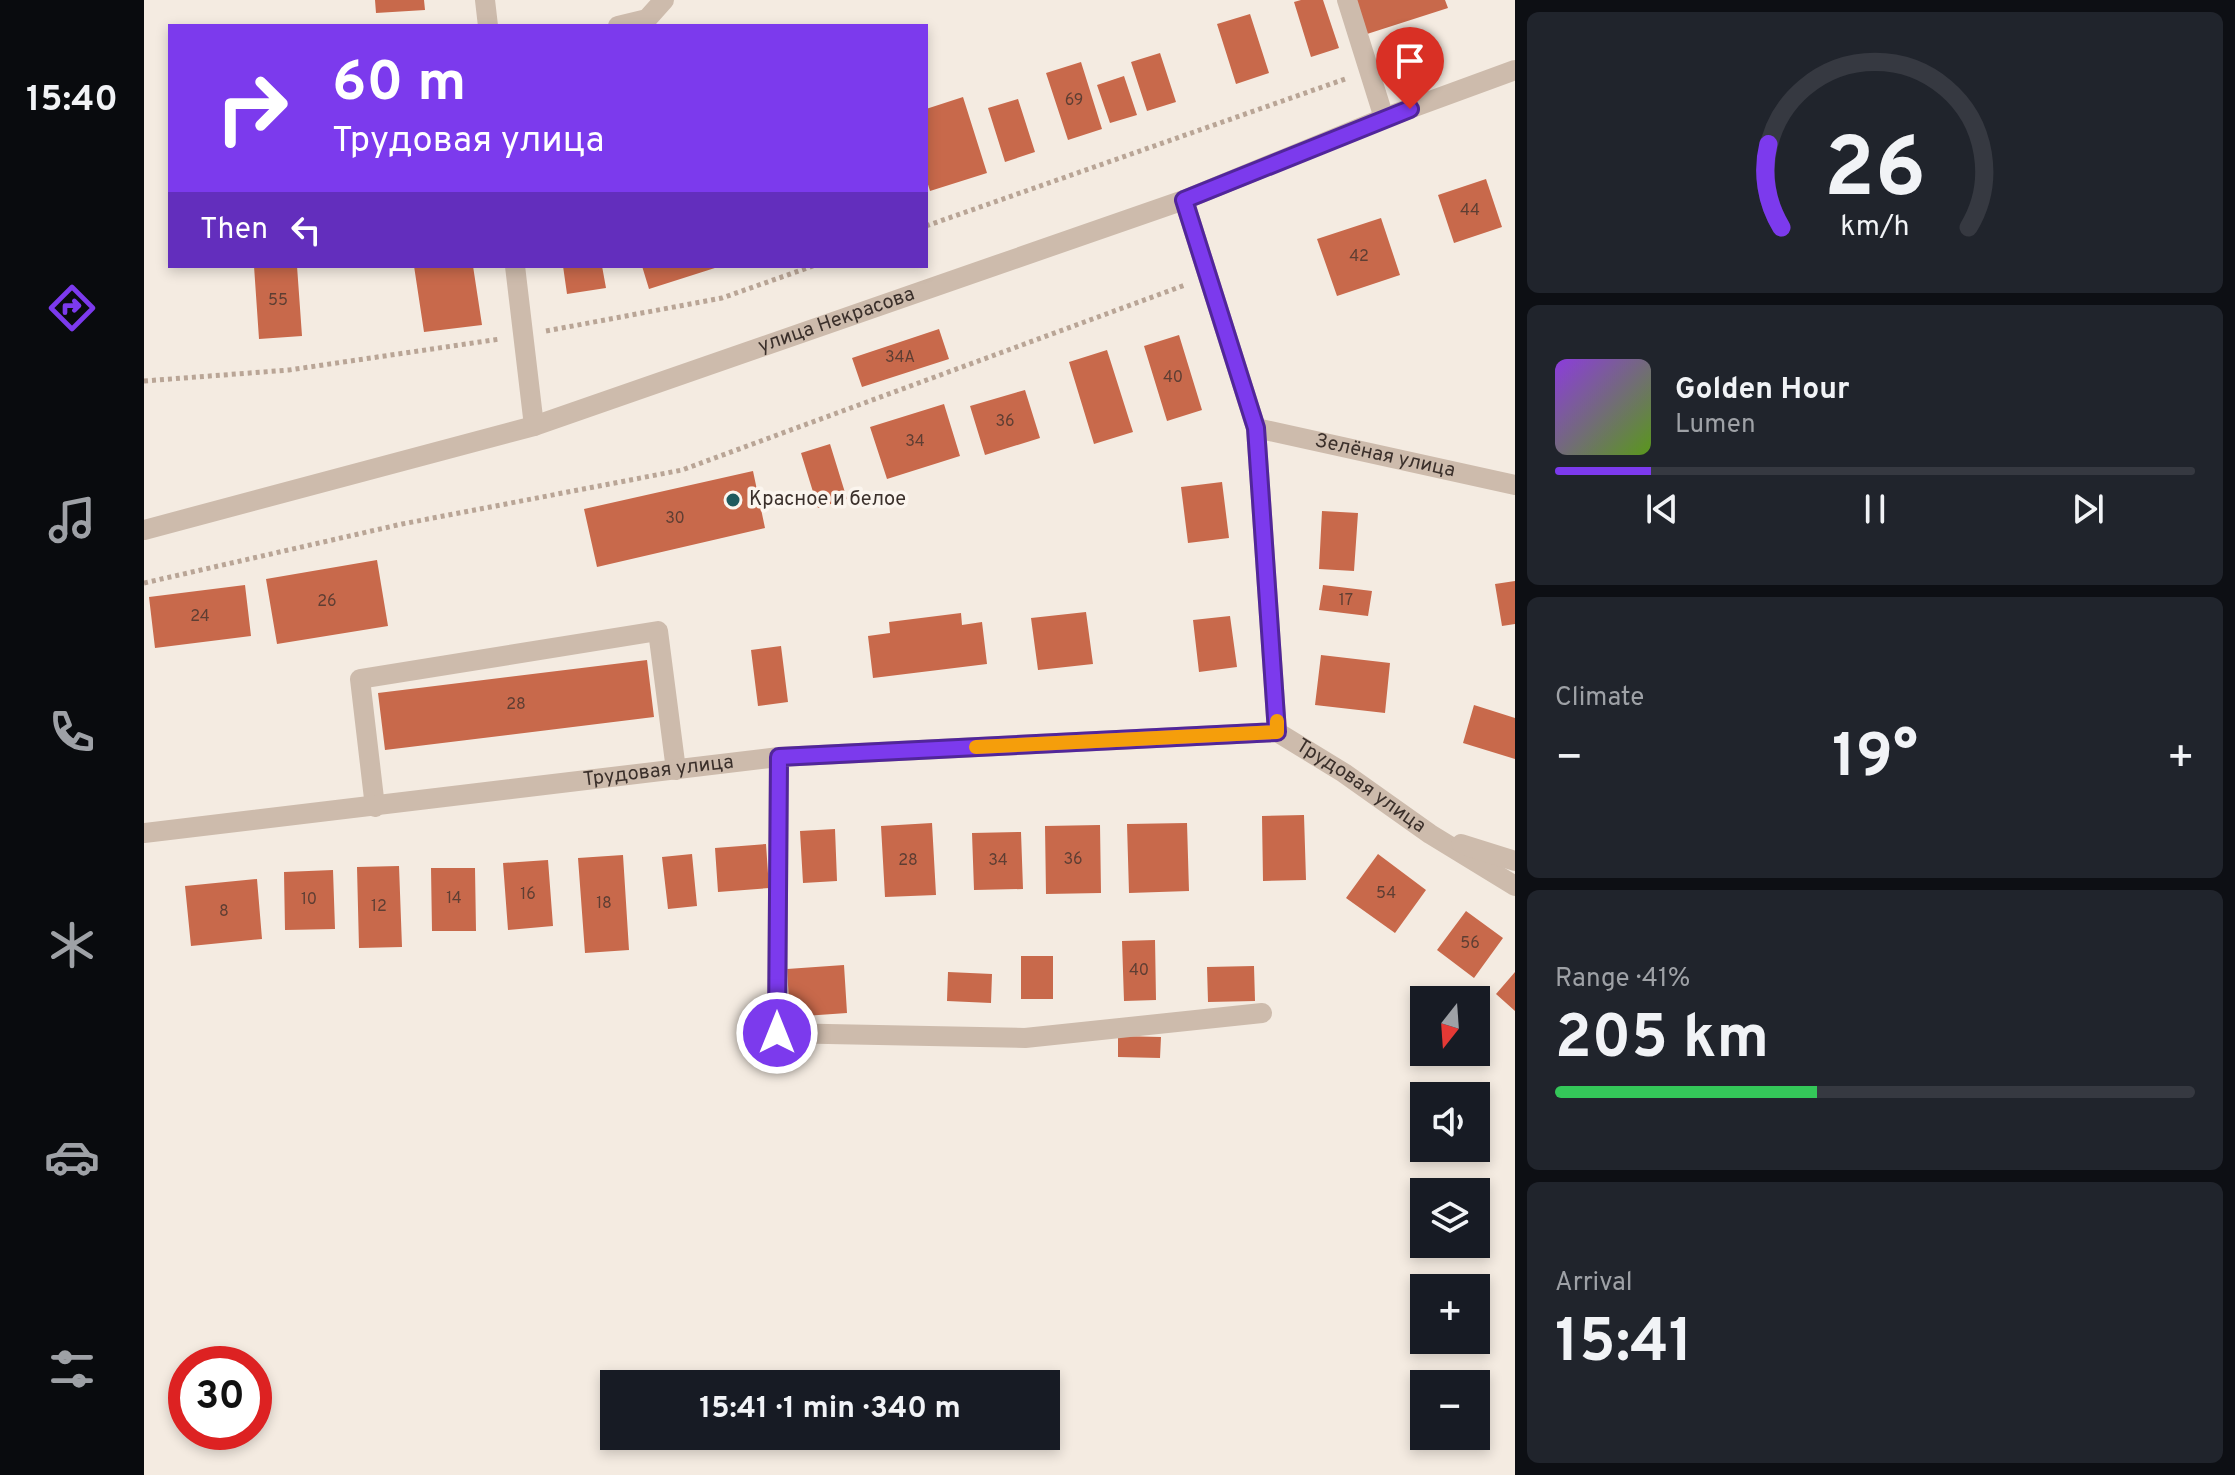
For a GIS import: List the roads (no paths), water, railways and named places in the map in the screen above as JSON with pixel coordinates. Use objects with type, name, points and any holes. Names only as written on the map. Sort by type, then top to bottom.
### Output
[{"type":"street","points":[[485,0],[488,24]]},
{"type":"street","points":[[626,24],[647,19],[664,0]]},
{"type":"street","points":[[1347,0],[1384,118]]},
{"type":"street","name":"улица Некрасова","points":[[144,530],[534,426],[1184,200],[1384,118],[1515,70]]},
{"type":"street","points":[[1184,200],[1256,428],[1277,732]]},
{"type":"street","points":[[515,268],[534,426]]},
{"type":"street","name":"Зелёная улица","points":[[1256,428],[1515,485]]},
{"type":"street","points":[[375,807],[360,679],[658,631],[676,770]]},
{"type":"street","name":"Трудовая улица","points":[[144,833],[779,757],[1277,732],[1344,773],[1430,834],[1515,886]]},
{"type":"street","points":[[779,757],[777,1033],[1025,1038],[1262,1013]]},
{"type":"street","points":[[1430,834],[1515,861]]},
{"type":"place","name":"Красное и белое","points":[[733,500]]}]
